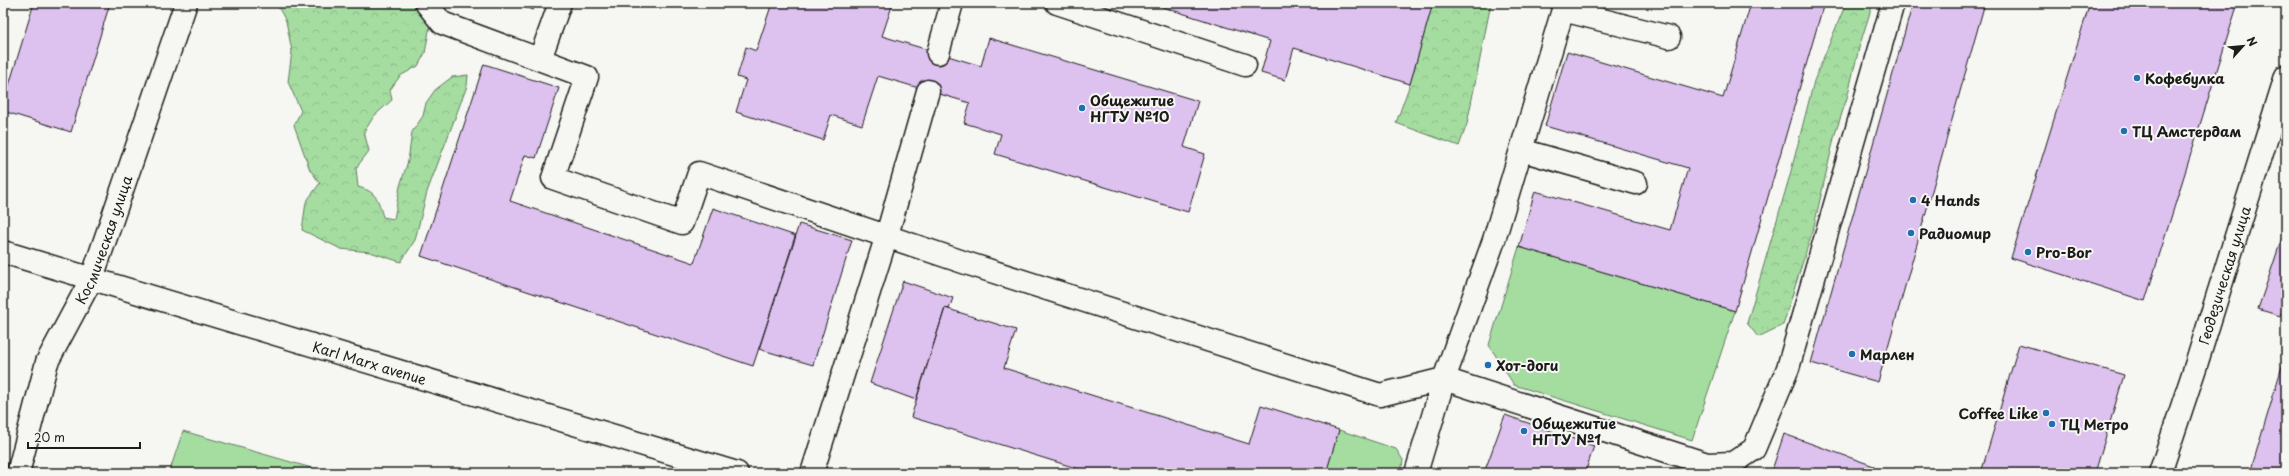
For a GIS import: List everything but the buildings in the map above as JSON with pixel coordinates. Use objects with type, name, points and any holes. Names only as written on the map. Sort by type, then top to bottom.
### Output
[{"type":"street","name":"Космическая улица","points":[[18,473],[47,362],[92,278],[186,3]]},
{"type":"street","points":[[426,3],[442,23],[587,77],[553,178],[682,223],[699,173],[887,235],[966,263],[1380,395],[1444,379],[1707,464],[1733,463],[1754,449],[1788,368],[1893,3]]},
{"type":"street","points":[[540,59],[560,3]]},
{"type":"street","points":[[938,53],[952,3]]},
{"type":"street","points":[[1056,3],[1245,65]]},
{"type":"street","points":[[1416,473],[1444,379],[1494,240],[1564,6],[1670,37]]},
{"type":"street","name":"Геодезическая улица","points":[[2160,473],[2196,365],[2286,76]]},
{"type":"street","points":[[812,473],[887,235],[928,91]]},
{"type":"street","points":[[1521,150],[1636,183]]},
{"type":"street","name":"Karl Marx avenue","points":[[3,252],[736,473]]},
{"type":"green space","points":[[276,3],[312,3],[318,7],[323,3],[434,3],[425,53],[418,66],[400,76],[390,90],[392,100],[374,116],[364,132],[369,151],[356,168],[358,187],[369,191],[376,197],[383,217],[394,219],[400,186],[408,161],[412,132],[423,116],[426,103],[435,90],[452,77],[468,75],[467,86],[427,192],[415,240],[401,262],[370,252],[341,249],[302,230],[306,202],[320,183],[310,170],[294,125],[301,111],[288,82],[292,51],[286,21]]},
{"type":"green space","points":[[1433,3],[1491,3],[1467,124],[1459,146],[1396,123],[1410,84]]},
{"type":"green space","points":[[1846,3],[1873,3],[1860,44],[1847,98],[1835,134],[1814,226],[1783,325],[1758,337],[1747,323],[1790,175],[1814,81]]},
{"type":"green space","points":[[1519,247],[1735,311],[1692,440],[1514,385],[1489,345]]},
{"type":"green space","points":[[1339,430],[1396,449],[1403,460],[1401,473],[1326,473]]},
{"type":"green space","points":[[183,431],[329,473],[169,473]]},
{"type":"place","name":"Кофебулка","points":[[2137,78]]},
{"type":"place","name":"Общежитие НГТУ №10","points":[[1082,108]]},
{"type":"place","name":"ТЦ Амстердам","points":[[2124,131]]},
{"type":"place","name":"4 Hands","points":[[1913,200]]},
{"type":"place","name":"Радиомир","points":[[1911,233]]},
{"type":"place","name":"Pro-Bor","points":[[2028,252]]},
{"type":"place","name":"Марлен","points":[[1852,354]]},
{"type":"place","name":"Хот-доги","points":[[1488,365]]},
{"type":"place","name":"Coffee Like","points":[[2046,413]]},
{"type":"place","name":"ТЦ Метро","points":[[2052,424]]},
{"type":"place","name":"Общежитие НГТУ №1","points":[[1524,431]]}]
